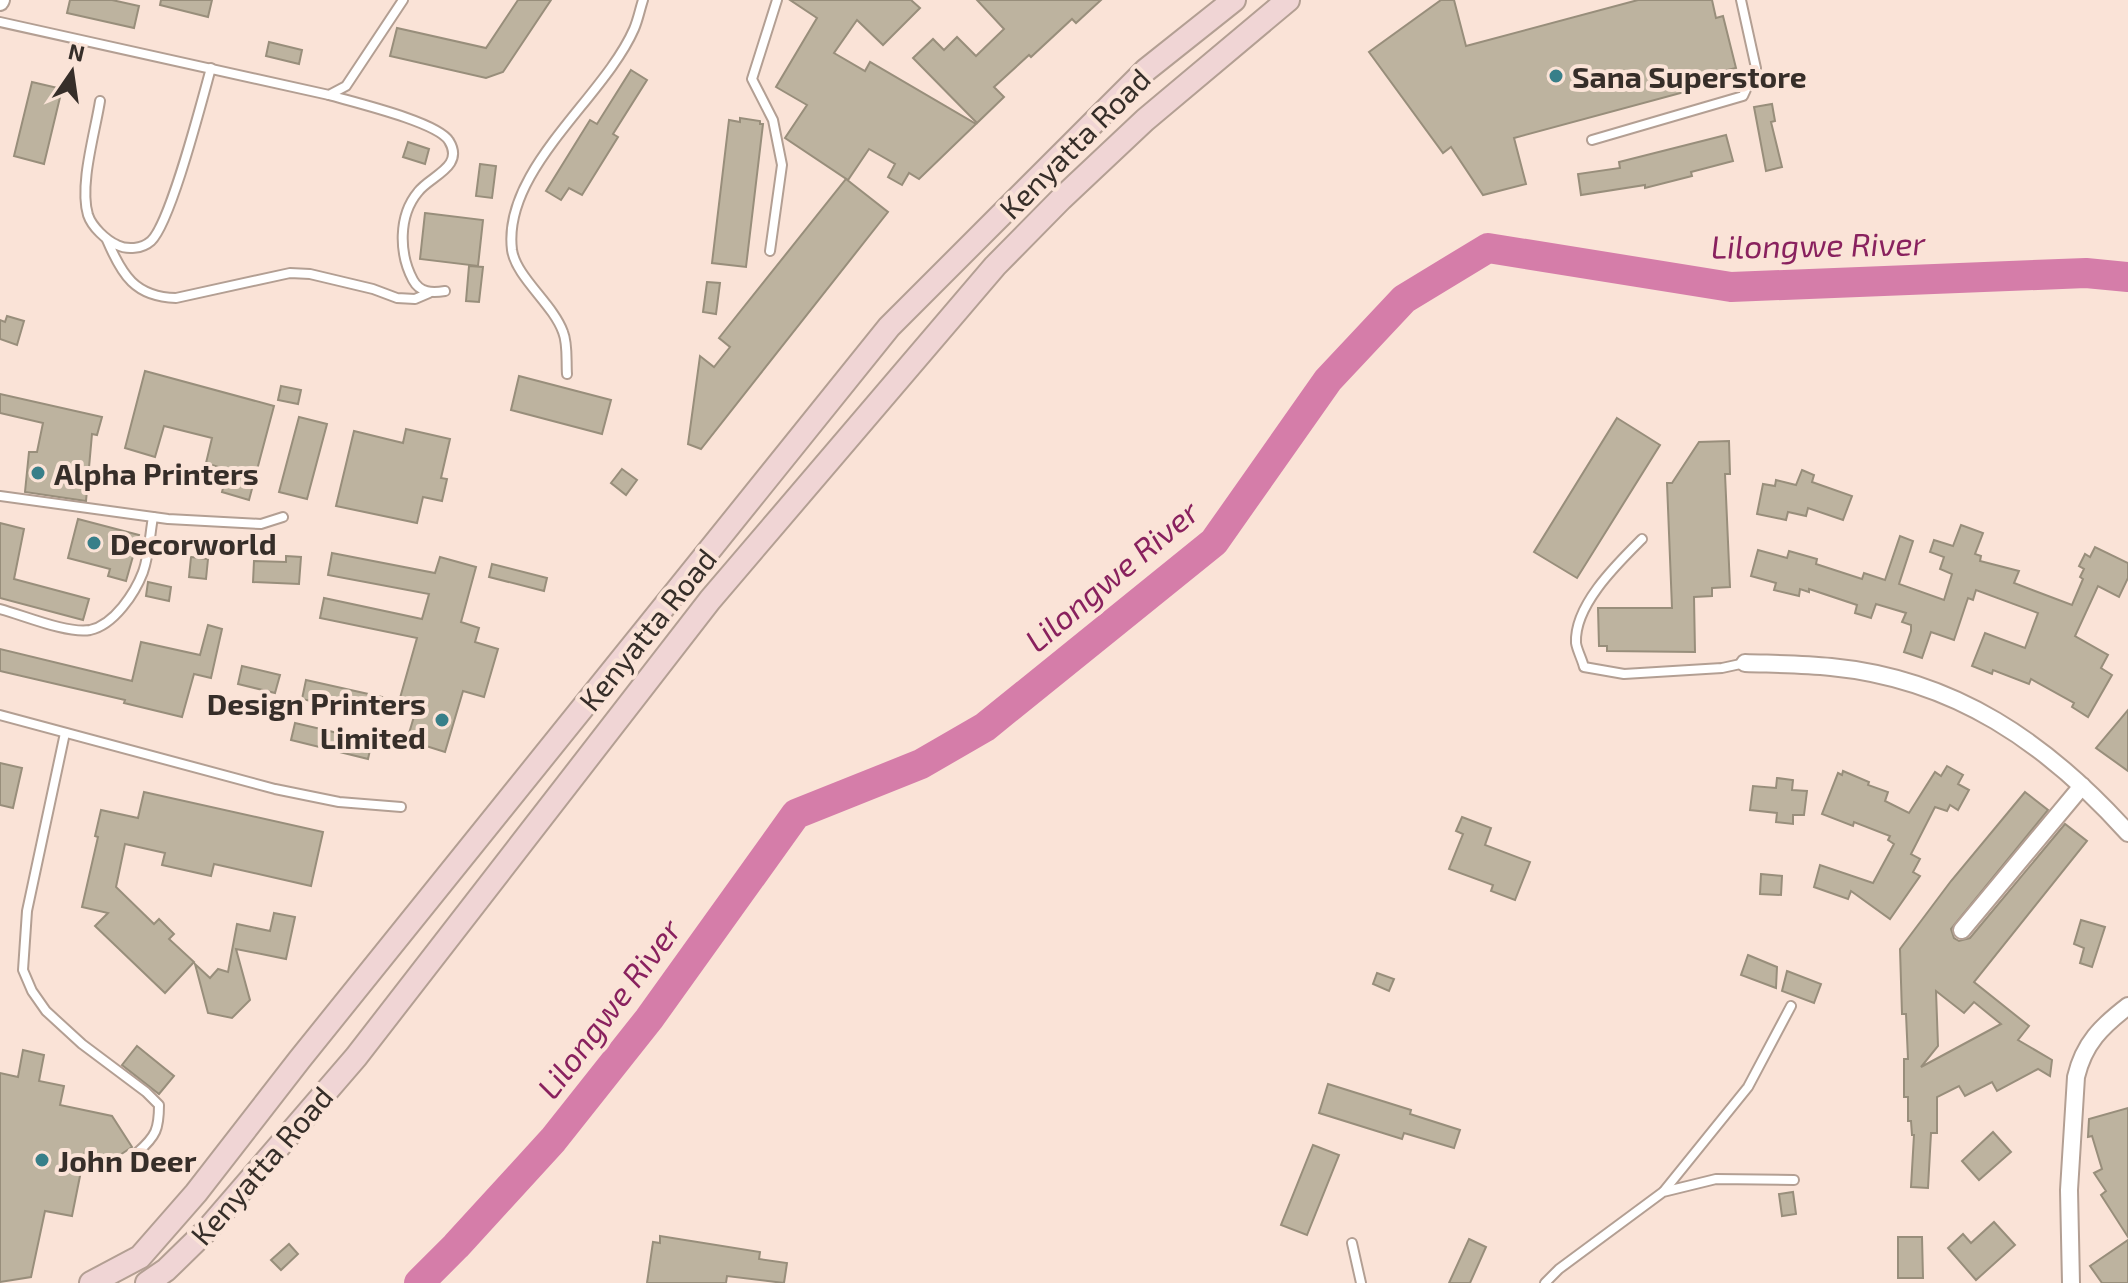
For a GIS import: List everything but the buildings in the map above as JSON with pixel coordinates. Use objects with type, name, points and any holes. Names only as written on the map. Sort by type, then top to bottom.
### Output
[{"type":"main road","name":"Kenyatta Road","points":[[91,1283],[140,1257],[189,1203],[300,1059],[889,327],[1146,70],[1234,0]]},
{"type":"main road","name":"Kenyatta Road","points":[[147,1283],[166,1270],[207,1230],[356,1057],[710,600],[995,266],[1145,120],[1288,0]]},
{"type":"street","points":[[1745,663],[1857,671],[1939,692],[2027,739],[2082,786],[2128,833]]},
{"type":"street","points":[[1962,930],[2082,786]]},
{"type":"street","points":[[2071,1283],[2069,1190],[2079,1062],[2093,1036],[2128,1006]]},
{"type":"lane","points":[[329,95],[346,86],[403,0]]},
{"type":"lane","points":[[567,374],[564,333],[516,264],[512,250],[513,225],[533,171],[634,30],[643,0]]},
{"type":"lane","points":[[770,251],[782,165],[773,120],[752,79],[777,0]]},
{"type":"lane","points":[[1592,140],[1743,96],[1756,68],[1741,0]]},
{"type":"lane","points":[[0,22],[329,95],[413,121],[448,138],[454,151],[450,166],[416,194],[403,230],[407,267],[415,285],[429,293]]},
{"type":"lane","points":[[107,240],[123,248],[136,248],[151,241],[162,223],[211,68]]},
{"type":"lane","points":[[100,101],[85,191],[88,218],[107,240],[118,266],[140,291],[159,298],[176,298],[290,273],[310,274],[397,298],[415,299],[445,291]]},
{"type":"lane","points":[[0,496],[153,517],[261,524],[283,517]]},
{"type":"lane","points":[[0,609],[72,629],[91,630],[108,621],[125,603],[143,571],[153,517]]},
{"type":"lane","points":[[1642,539],[1615,566],[1582,610],[1576,643],[1584,667],[1624,674],[1722,668],[1745,663]]},
{"type":"lane","points":[[0,715],[275,789],[339,802],[401,807]]},
{"type":"lane","points":[[65,733],[27,911],[23,970],[32,991],[46,1011],[159,1105],[159,1126],[151,1141],[138,1152]]},
{"type":"lane","points":[[1545,1283],[1604,1234],[1663,1192],[1748,1087],[1791,1006]]},
{"type":"lane","points":[[1663,1192],[1716,1179],[1794,1180]]},
{"type":"lane","points":[[1352,1243],[1361,1283]]},
{"type":"waterway","name":"Lilongwe River","points":[[419,1283],[553,1140],[649,1019],[796,814],[921,764],[985,727],[1214,542],[1328,380],[1404,299],[1488,248],[1731,287],[2086,273],[2128,277]]},
{"type":"place","name":"Sana Superstore","points":[[1556,76]]},
{"type":"place","name":"Alpha Printers","points":[[38,473]]},
{"type":"place","name":"Decorworld","points":[[94,543]]},
{"type":"place","name":"Design Printers Limited","points":[[442,720]]},
{"type":"place","name":"John Deer","points":[[42,1160]]}]
